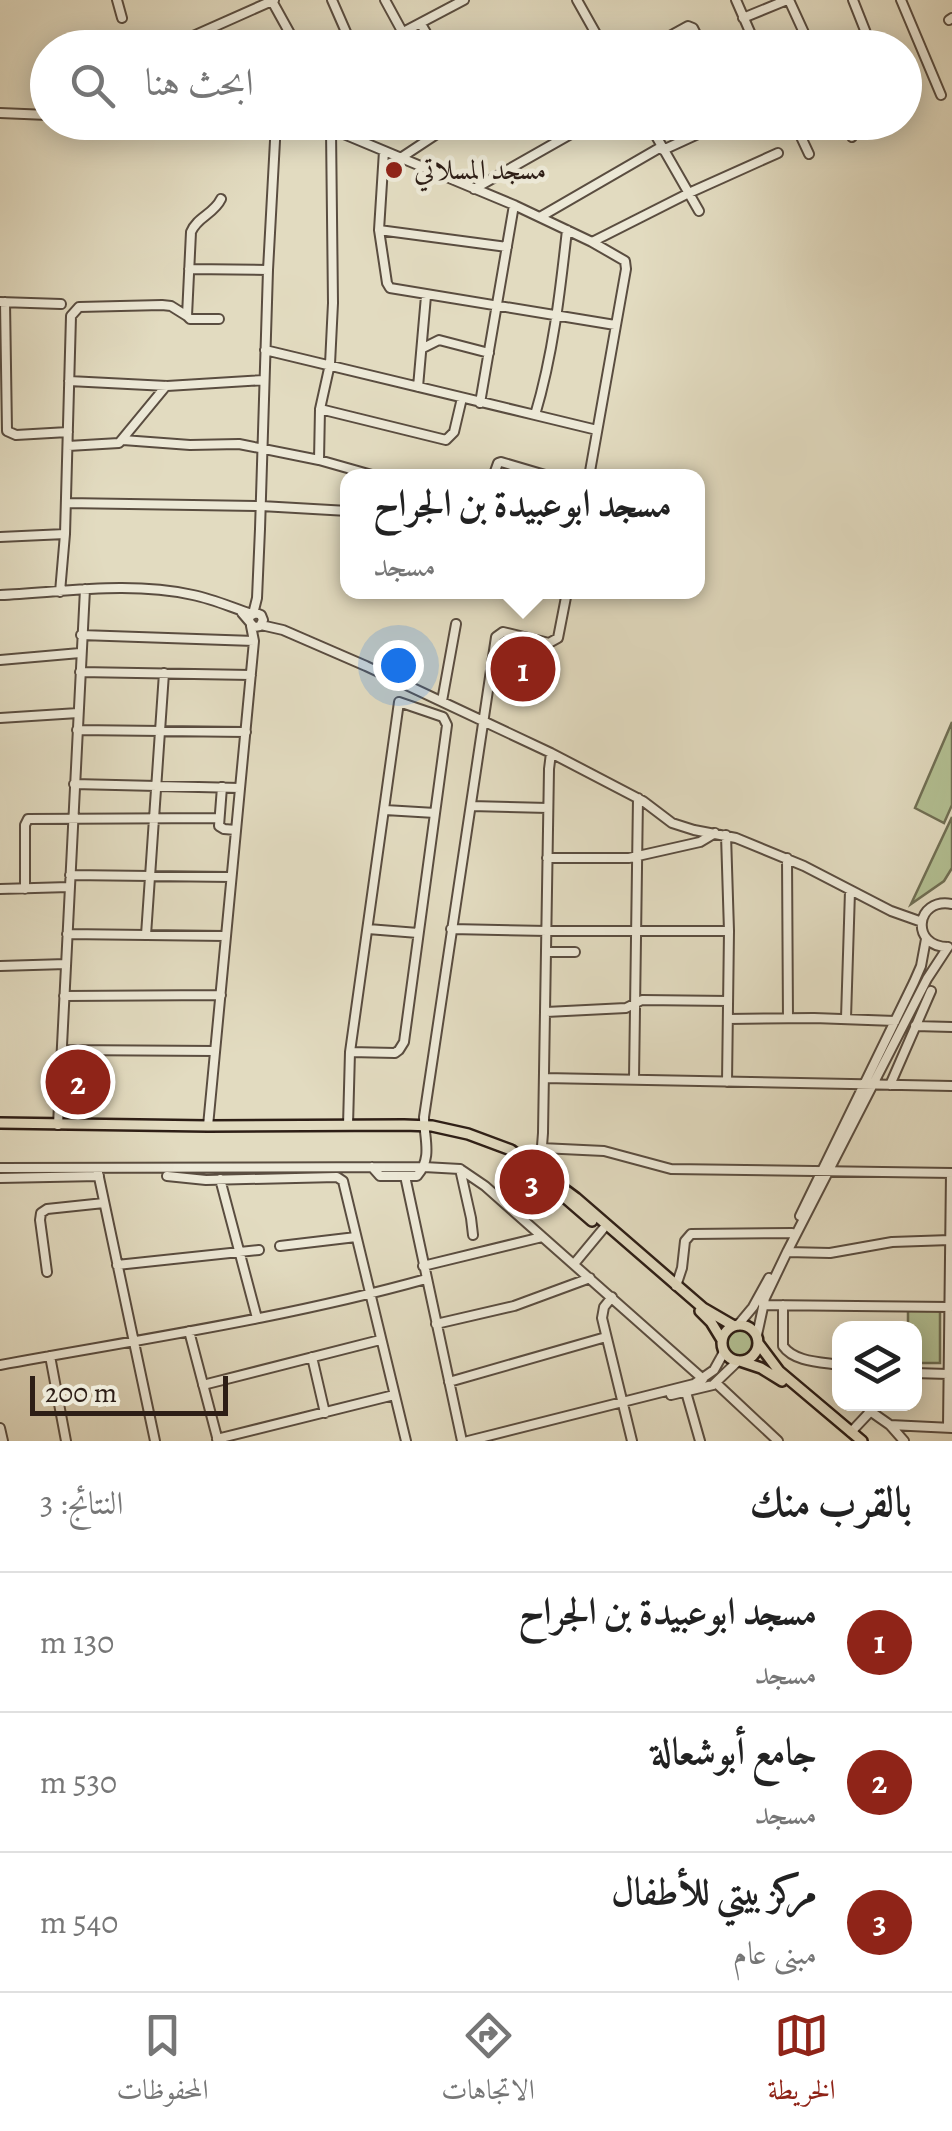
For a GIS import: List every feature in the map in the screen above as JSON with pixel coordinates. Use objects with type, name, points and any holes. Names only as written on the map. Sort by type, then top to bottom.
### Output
[{"type":"main road","points":[[0,1123],[424,1125],[468,1134],[511,1150],[532,1164],[716,1317],[751,1328],[779,1371],[852,1437]]},
{"type":"main road","points":[[502,1147],[706,1316],[731,1360],[774,1375],[862,1441]]},
{"type":"main road","points":[[722,1340],[727,1330],[736,1325]]},
{"type":"main road","points":[[739,1362],[753,1356],[757,1339]]},
{"type":"street","points":[[117,0],[122,18]]},
{"type":"street","points":[[207,30],[274,0],[289,30]]},
{"type":"street","points":[[332,0],[345,30]]},
{"type":"street","points":[[385,0],[401,30]]},
{"type":"street","points":[[437,0],[442,11]]},
{"type":"street","points":[[409,30],[464,0]]},
{"type":"street","points":[[576,0],[593,30]]},
{"type":"street","points":[[736,0],[749,30]]},
{"type":"street","points":[[743,18],[788,0],[802,30]]},
{"type":"street","points":[[853,0],[865,30]]},
{"type":"street","points":[[901,0],[914,30]]},
{"type":"street","points":[[421,24],[424,30]]},
{"type":"street","points":[[922,48],[942,94]]},
{"type":"street","points":[[0,113],[30,114]]},
{"type":"street","points":[[208,1126],[256,620],[275,140]]},
{"type":"street","points":[[319,460],[320,409],[330,364],[333,304],[331,140]]},
{"type":"street","points":[[355,140],[514,205],[622,258],[626,265],[590,469]]},
{"type":"street","points":[[399,159],[426,140]]},
{"type":"street","points":[[474,190],[561,140]]},
{"type":"street","points":[[658,140],[699,211]]},
{"type":"street","points":[[540,217],[681,140]]},
{"type":"street","points":[[802,140],[809,154]]},
{"type":"street","points":[[384,152],[380,230],[390,288],[616,325]]},
{"type":"street","points":[[592,242],[778,152]]},
{"type":"street","points":[[188,316],[192,227],[221,199]]},
{"type":"street","points":[[480,403],[514,205]]},
{"type":"street","points":[[380,230],[507,247]]},
{"type":"street","points":[[535,416],[557,315],[567,230]]},
{"type":"street","points":[[189,269],[268,270]]},
{"type":"street","points":[[418,387],[426,296]]},
{"type":"street","points":[[61,304],[3,302],[7,431],[68,432]]},
{"type":"street","points":[[60,592],[71,316],[79,307],[171,306],[190,319],[219,319]]},
{"type":"street","points":[[424,317],[438,340]]},
{"type":"street","points":[[421,350],[438,340],[489,353]]},
{"type":"street","points":[[265,350],[597,430]]},
{"type":"street","points":[[69,381],[167,386],[264,380]]},
{"type":"street","points":[[68,446],[114,444],[123,440],[167,386]]},
{"type":"street","points":[[320,409],[442,440],[452,435],[462,398]]},
{"type":"street","points":[[123,440],[239,444],[353,469]]},
{"type":"street","points":[[496,469],[500,462],[526,469]]},
{"type":"street","points":[[66,503],[340,511]]},
{"type":"street","points":[[0,537],[65,534]]},
{"type":"street","points":[[58,1125],[85,589]]},
{"type":"street","points":[[0,595],[85,589],[172,591],[239,610],[551,753],[638,798],[678,826],[726,835],[787,858],[922,922]]},
{"type":"street","points":[[372,1167],[380,1176],[405,1176],[419,1175],[424,1167],[428,1147],[424,1125],[496,636],[502,632],[549,643],[556,641],[566,599]]},
{"type":"street","points":[[442,701],[456,624]]},
{"type":"street","points":[[82,635],[254,641]]},
{"type":"street","points":[[0,660],[80,653]]},
{"type":"street","points":[[80,672],[251,675]]},
{"type":"street","points":[[146,935],[164,673]]},
{"type":"street","points":[[348,1125],[350,1052],[402,684]]},
{"type":"street","points":[[350,1052],[390,1054],[402,1046],[436,812],[447,722],[399,702]]},
{"type":"street","points":[[0,718],[78,713]]},
{"type":"street","points":[[77,730],[246,732]]},
{"type":"street","points":[[532,1164],[541,1148],[551,753]]},
{"type":"street","points":[[74,784],[240,788]]},
{"type":"street","points":[[222,787],[220,828],[236,830]]},
{"type":"street","points":[[634,1079],[638,798]]},
{"type":"street","points":[[471,806],[548,808]]},
{"type":"street","points":[[385,810],[436,812]]},
{"type":"street","points":[[25,888],[26,822],[32,818],[219,818]]},
{"type":"street","points":[[547,858],[613,860],[700,842],[715,833]]},
{"type":"street","points":[[726,835],[727,1082]]},
{"type":"street","points":[[787,858],[788,1018]]},
{"type":"street","points":[[70,875],[231,878]]},
{"type":"street","points":[[0,889],[69,887]]},
{"type":"street","points":[[846,1018],[850,891]]},
{"type":"street","points":[[950,946],[938,947],[926,939],[922,922],[927,910],[951,892]]},
{"type":"street","points":[[938,904],[952,904]]},
{"type":"street","points":[[368,929],[418,933]]},
{"type":"street","points":[[451,929],[729,930]]},
{"type":"street","points":[[67,934],[226,936]]},
{"type":"street","points":[[868,1084],[918,972],[926,939]]},
{"type":"street","points":[[736,1325],[757,1301],[868,1084],[926,978],[950,946]]},
{"type":"street","points":[[547,952],[575,952]]},
{"type":"street","points":[[0,966],[66,964]]},
{"type":"street","points":[[890,1085],[931,991]]},
{"type":"street","points":[[64,996],[220,995]]},
{"type":"street","points":[[546,1012],[626,1008],[642,1000],[728,1000]]},
{"type":"street","points":[[728,1019],[895,1021]]},
{"type":"street","points":[[915,1026],[952,1027]]},
{"type":"street","points":[[62,1050],[216,1051]]},
{"type":"street","points":[[544,1078],[952,1086]]},
{"type":"street","points":[[541,1148],[604,1151],[670,1169],[951,1173],[950,1428],[890,1426]]},
{"type":"street","points":[[198,1167],[198,1180]]},
{"type":"street","points":[[0,1178],[198,1167],[460,1169],[485,1186],[703,1379]]},
{"type":"street","points":[[0,1168],[98,1172]]},
{"type":"street","points":[[460,1169],[473,1235]]},
{"type":"street","points":[[98,1172],[155,1441]]},
{"type":"street","points":[[757,1339],[763,1305],[824,1172]]},
{"type":"street","points":[[167,1176],[198,1180],[339,1178],[344,1183],[406,1441]]},
{"type":"street","points":[[405,1176],[449,1382],[466,1441],[686,1392],[716,1383],[739,1362]]},
{"type":"street","points":[[220,1180],[257,1318]]},
{"type":"street","points":[[47,1272],[41,1212],[104,1203]]},
{"type":"street","points":[[574,1264],[602,1230]]},
{"type":"street","points":[[676,1286],[684,1241],[692,1234],[792,1233]]},
{"type":"street","points":[[280,1246],[356,1237]]},
{"type":"street","points":[[423,1266],[542,1237]]},
{"type":"street","points":[[787,1252],[830,1253],[892,1242],[950,1240]]},
{"type":"street","points":[[117,1265],[260,1250]]},
{"type":"street","points":[[436,1324],[514,1306],[590,1278]]},
{"type":"street","points":[[0,1365],[257,1318],[426,1279]]},
{"type":"street","points":[[612,1297],[602,1314],[632,1441]]},
{"type":"street","points":[[763,1305],[950,1304]]},
{"type":"street","points":[[784,1305],[786,1352],[832,1364]]},
{"type":"street","points":[[189,1331],[218,1440],[394,1396]]},
{"type":"street","points":[[449,1382],[606,1337]]},
{"type":"street","points":[[203,1385],[380,1340]]},
{"type":"street","points":[[482,1441],[690,1385],[714,1370],[724,1352]]},
{"type":"street","points":[[50,1356],[66,1441]]},
{"type":"street","points":[[312,1357],[325,1412]]},
{"type":"street","points":[[922,1373],[948,1374]]},
{"type":"street","points":[[716,1383],[778,1441]]},
{"type":"street","points":[[686,1392],[700,1441]]},
{"type":"street","points":[[852,1437],[868,1411]]},
{"type":"street","points":[[875,1411],[904,1441]]},
{"type":"street","points":[[0,1428],[2,1441]]},
{"type":"green space","points":[[952,722],[952,805],[944,823],[915,808]]},
{"type":"green space","points":[[952,817],[952,868],[944,881],[911,904]]},
{"type":"green space","points":[[908,1309],[940,1309],[940,1363],[922,1363],[922,1321],[908,1321]]},
{"type":"green space","points":[[739,1330],[749,1333],[749,1353],[739,1356],[729,1353],[726,1343],[729,1333]]},
{"type":"place","name":"مسجد المسلاتي","points":[[394,170]]},
{"type":"place","name":"مسجد ابوعبيدة بن الجراح","points":[[523,669]]},
{"type":"place","name":"جامع أبوشعالة","points":[[78,1082]]},
{"type":"place","name":"مركز بيتي للأطفال","points":[[532,1182]]}]
